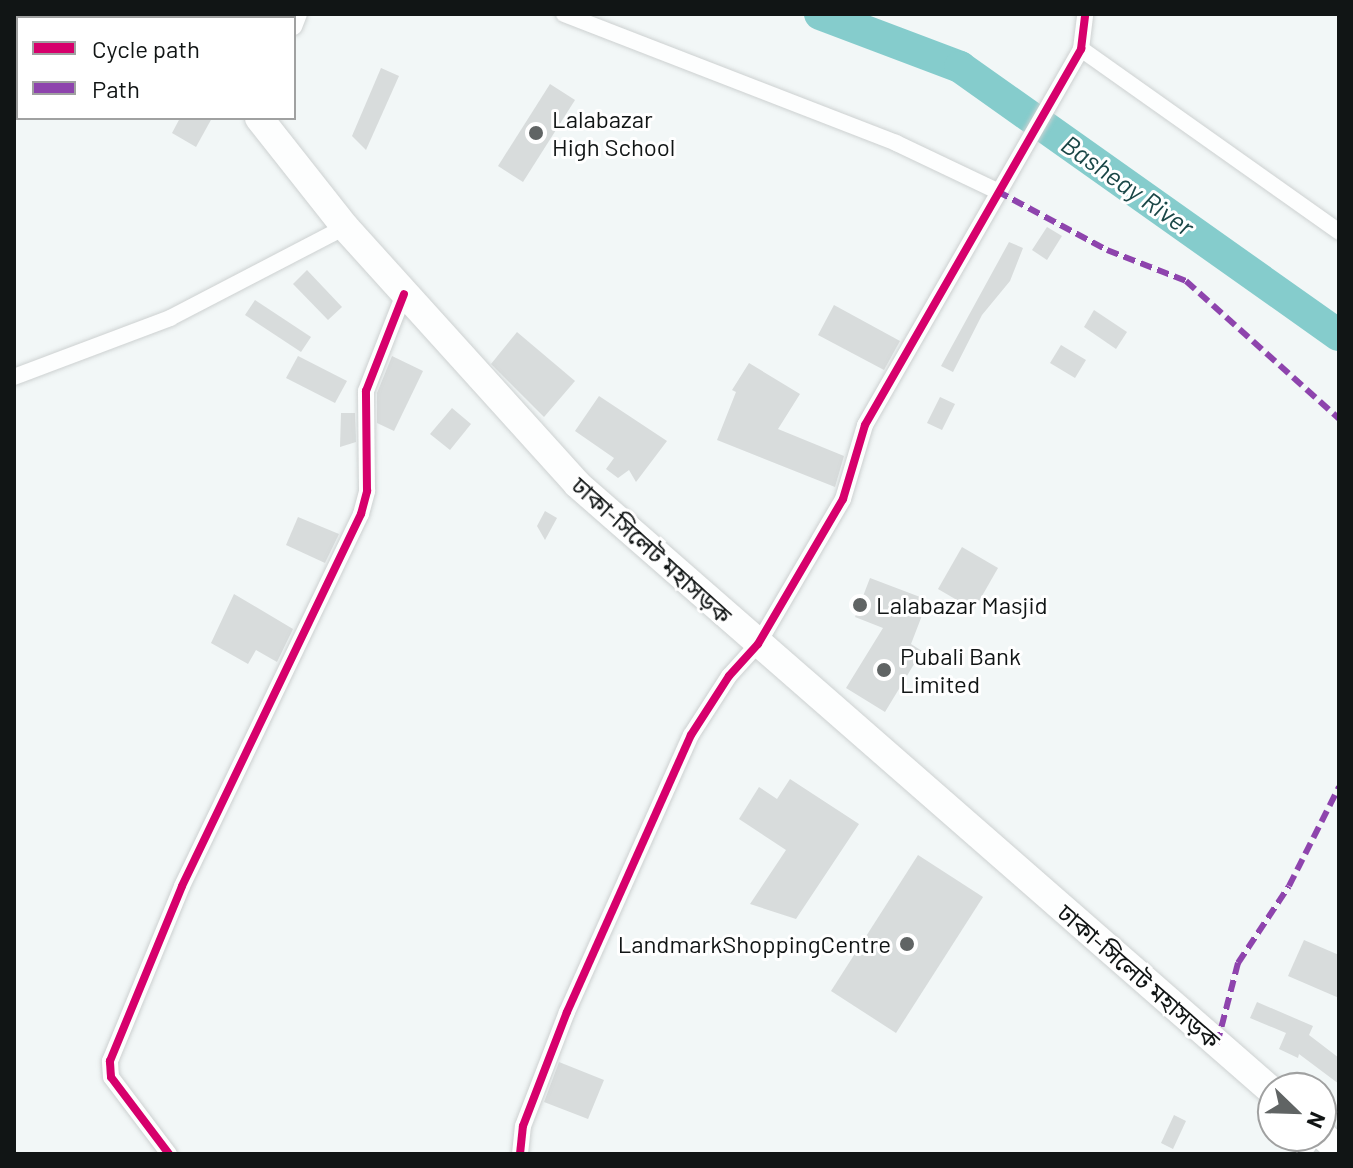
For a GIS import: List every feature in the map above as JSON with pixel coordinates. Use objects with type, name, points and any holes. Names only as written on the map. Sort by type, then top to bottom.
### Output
[{"type":"highway","name":"ঢাকা-সিলেট মহাসড়ক","points":[[261,120],[345,227],[577,484],[1257,1078]]},
{"type":"street","points":[[564,14],[896,143],[997,191]]},
{"type":"street","points":[[520,1154],[523,1126],[624,877],[691,735],[729,676],[758,644],[843,499],[872,412],[1005,174],[1081,49],[1085,14]]},
{"type":"street","points":[[1081,49],[1339,232]]},
{"type":"street","points":[[14,377],[170,318],[345,227]]},
{"type":"street","points":[[169,1154],[111,1077],[110,1061],[182,886],[361,514],[367,491],[366,391],[404,294]]},
{"type":"building","points":[[381,68],[399,76],[366,150],[352,136]]},
{"type":"building","name":"Lalabazar High School","points":[[550,84],[575,100],[523,182],[498,166]]},
{"type":"building","points":[[179,120],[211,120],[196,147],[172,133]]},
{"type":"building","points":[[1047,227],[1062,236],[1047,260],[1032,250]]},
{"type":"building","points":[[1009,242],[1023,248],[1010,281],[982,315],[953,372],[941,366]]},
{"type":"building","points":[[307,270],[342,307],[328,320],[293,284]]},
{"type":"building","points":[[255,300],[311,337],[301,352],[245,315]]},
{"type":"building","points":[[834,305],[900,341],[884,370],[818,335]]},
{"type":"building","points":[[1094,310],[1127,332],[1116,349],[1084,327]]},
{"type":"building","points":[[517,332],[575,381],[544,417],[491,364]]},
{"type":"building","points":[[1061,345],[1086,360],[1075,378],[1050,363]]},
{"type":"building","points":[[298,356],[347,381],[335,403],[286,378]]},
{"type":"building","points":[[392,356],[423,371],[394,431],[377,423],[377,393]]},
{"type":"building","points":[[749,363],[800,394],[778,429],[844,456],[835,487],[717,440],[736,392],[732,390]]},
{"type":"building","points":[[599,396],[667,441],[636,482],[629,470],[618,478],[606,469],[614,458],[575,431]]},
{"type":"building","points":[[940,397],[955,404],[942,430],[927,423]]},
{"type":"building","points":[[452,408],[471,424],[450,450],[430,434]]},
{"type":"building","points":[[341,413],[355,413],[356,442],[340,447]]},
{"type":"building","points":[[545,511],[557,518],[545,540],[537,526]]},
{"type":"building","points":[[298,517],[339,534],[325,563],[286,545]]},
{"type":"building","points":[[962,547],[998,568],[974,610],[938,589]]},
{"type":"building","points":[[870,578],[928,600],[911,644],[922,651],[885,712],[846,688],[883,628],[855,617]]},
{"type":"building","points":[[234,594],[293,629],[277,662],[256,650],[248,664],[211,643]]},
{"type":"building","points":[[790,779],[859,824],[796,919],[750,904],[786,850],[739,819],[759,787],[777,799]]},
{"type":"building","name":"LandmarkShoppingCentre","points":[[918,855],[983,897],[896,1033],[831,991]]},
{"type":"building","points":[[1304,940],[1339,955],[1339,998],[1288,976]]},
{"type":"building","points":[[1257,1002],[1313,1026],[1309,1035],[1339,1058],[1339,1084],[1337,1072],[1323,1072],[1299,1054],[1298,1058],[1279,1049],[1286,1033],[1250,1018]]},
{"type":"building","points":[[559,1062],[604,1080],[588,1119],[544,1102]]},
{"type":"building","points":[[1174,1115],[1186,1121],[1173,1149],[1161,1143]]},
{"type":"waterway","name":"Basheay River","points":[[820,14],[960,67],[1339,335]]},
{"type":"marked path","points":[[997,191],[1107,250],[1186,281],[1339,419]]},
{"type":"marked path","points":[[1217,1044],[1238,963],[1289,886],[1339,787]]},
{"type":"cycle path","points":[[520,1154],[523,1126],[567,1012],[691,735],[729,676],[758,644],[843,499],[865,425],[1081,49],[1085,14]]},
{"type":"cycle path","points":[[169,1154],[111,1077],[110,1061],[182,886],[361,514],[367,491],[366,391],[404,294]]},
{"type":"place","name":"Lalabazar High School","points":[[536,133]]},
{"type":"place","name":"Lalabazar Masjid","points":[[860,605]]},
{"type":"place","name":"Pubali Bank Limited","points":[[884,670]]},
{"type":"place","name":"LandmarkShoppingCentre","points":[[907,944]]}]
